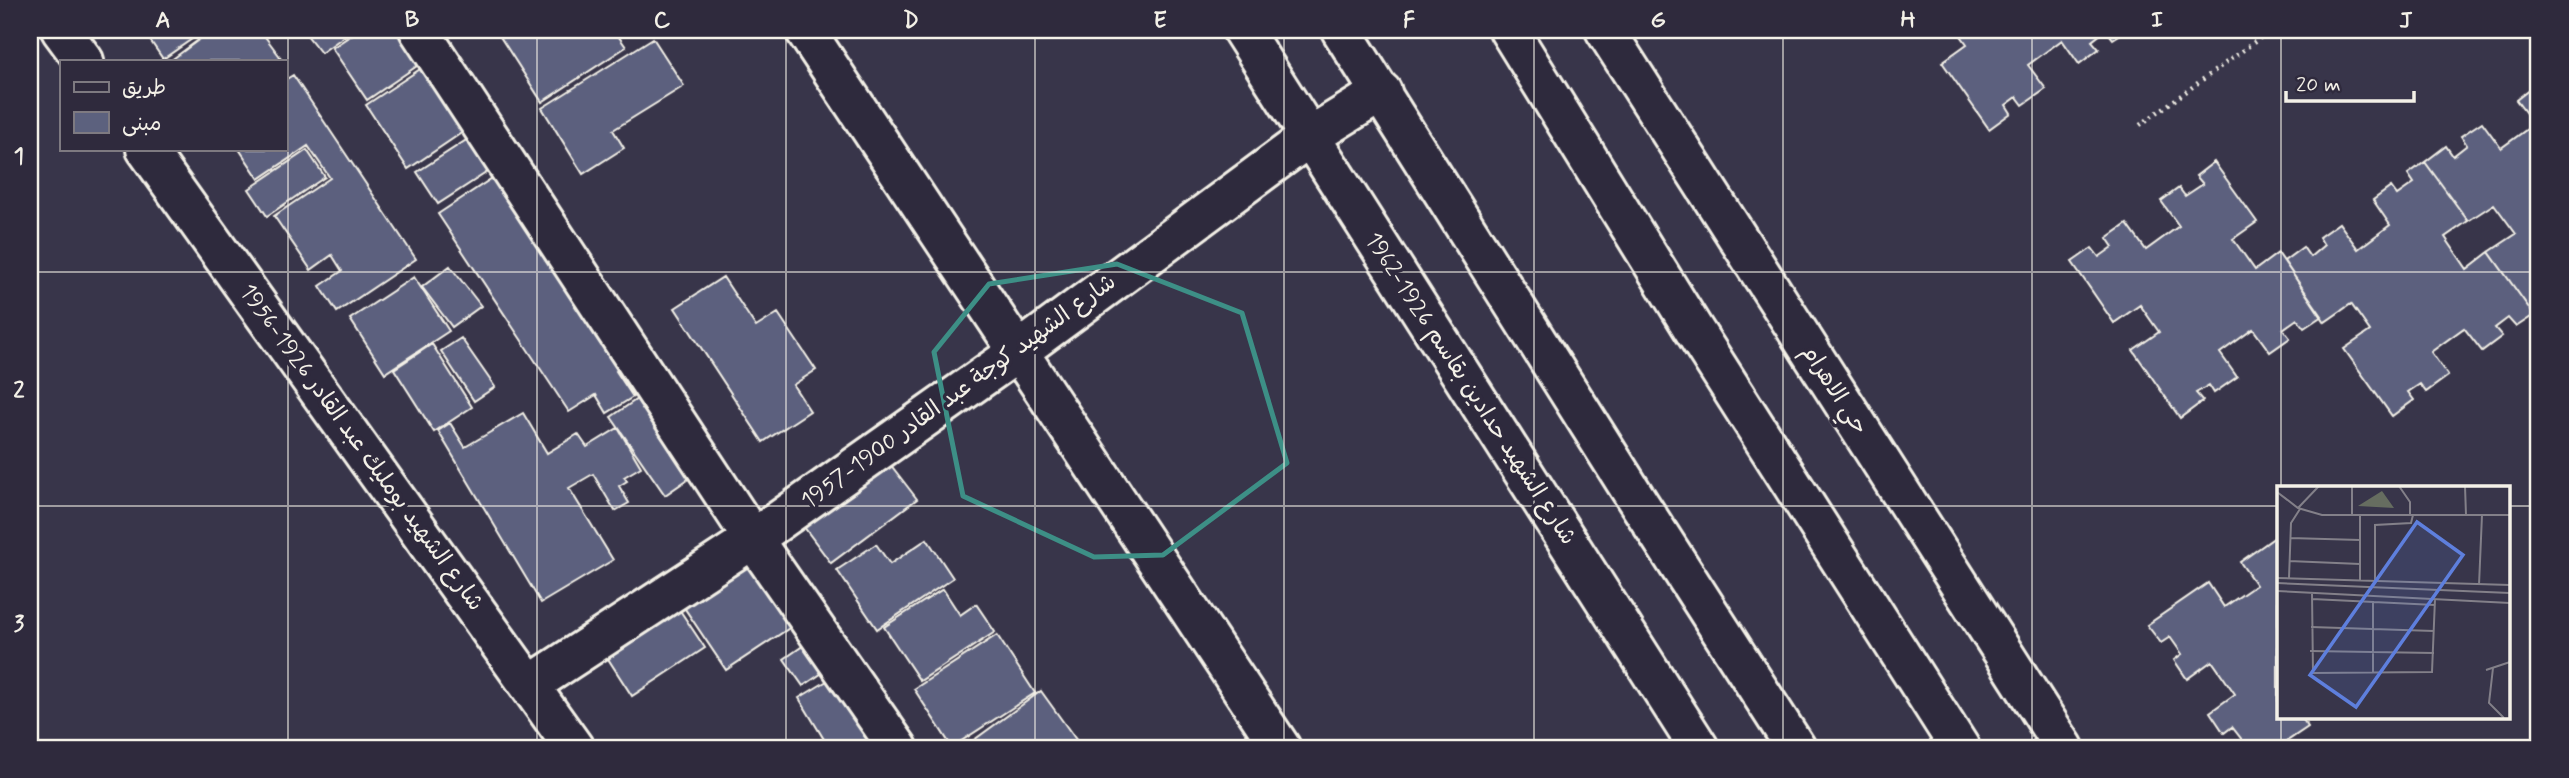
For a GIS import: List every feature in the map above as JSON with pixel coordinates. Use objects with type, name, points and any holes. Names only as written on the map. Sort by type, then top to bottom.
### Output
[{"type":"street","points":[[61,30],[82,60]]},
{"type":"street","points":[[419,30],[753,540],[898,748]]},
{"type":"street","points":[[805,30],[1281,748]]},
{"type":"street","name":"شارع الشهيد حدادين بقاسم 1926-1962","points":[[1242,30],[1699,748]]},
{"type":"street","points":[[1341,30],[1796,748]]},
{"type":"street","points":[[1509,30],[1692,327],[1960,748]]},
{"type":"street","name":"حي الاهرام","points":[[1605,30],[2064,748]]},
{"type":"street","name":"شارع الشهيد كوجة عبد القادر 1900-1957","points":[[530,685],[753,540],[1018,352],[1309,137],[1382,92]]},
{"type":"street","name":"شارع الشهيد بومليك عبد القادر 1926-1956","points":[[147,150],[574,748]]},
{"type":"path","points":[[2140,125],[2271,30]]},
{"type":"highlighted area","points":[[1117,264],[1242,313],[1287,463],[1163,555],[1094,557],[963,496],[934,352],[989,284]]},
{"type":"building","points":[[143,30],[205,30],[163,59]]},
{"type":"building","points":[[212,30],[260,30],[281,58],[278,60],[171,60]]},
{"type":"building","points":[[303,30],[353,30],[321,53]]},
{"type":"building","points":[[359,30],[424,30],[439,51],[367,100],[332,48]]},
{"type":"building","points":[[508,30],[614,30],[626,47],[542,102],[499,35]]},
{"type":"building","points":[[1957,30],[2106,30],[2092,41],[2099,49],[2079,64],[2062,40],[2028,65],[2046,89],[2023,105],[2017,97],[2006,105],[2011,113],[1989,129],[1942,62],[1967,44]]},
{"type":"building","points":[[2106,30],[2127,30],[2113,39]]},
{"type":"building","points":[[653,38],[684,86],[613,130],[624,148],[583,174],[542,108]]},
{"type":"building","points":[[443,54],[485,117],[408,169],[366,105]]},
{"type":"building","points":[[293,75],[416,259],[337,312],[320,286],[342,271],[332,255],[311,270],[274,216],[330,178],[308,146],[259,179],[240,150],[287,150],[287,79]]},
{"type":"building","points":[[2534,86],[2539,94],[2539,312],[2534,315],[2489,252],[2516,234],[2494,204],[2468,221],[2425,162],[2446,146],[2453,156],[2467,145],[2461,136],[2482,122],[2501,148],[2534,124],[2516,100]]},
{"type":"building","points":[[485,128],[506,160],[438,204],[417,172]]},
{"type":"building","points":[[307,150],[325,177],[267,216],[249,189]]},
{"type":"building","points":[[2214,162],[2257,222],[2233,239],[2255,270],[2278,253],[2322,316],[2304,328],[2297,319],[2283,329],[2290,338],[2270,352],[2253,329],[2220,353],[2237,377],[2214,393],[2209,385],[2196,393],[2203,401],[2180,418],[2133,350],[2159,332],[2140,305],[2114,323],[2072,262],[2092,248],[2099,257],[2113,247],[2107,238],[2127,224],[2146,250],[2179,226],[2161,201],[2179,188],[2185,196],[2203,184],[2196,176]]},
{"type":"building","points":[[2425,162],[2468,221],[2445,237],[2467,269],[2489,252],[2534,315],[2516,327],[2508,318],[2495,328],[2502,336],[2482,351],[2464,328],[2431,352],[2448,376],[2426,392],[2420,384],[2408,392],[2414,400],[2392,416],[2344,349],[2370,331],[2351,304],[2325,322],[2284,261],[2303,247],[2310,257],[2324,245],[2319,237],[2339,223],[2358,249],[2390,225],[2373,200],[2391,187],[2397,195],[2414,183],[2408,174]]},
{"type":"building","points":[[512,165],[638,356],[616,371],[633,397],[607,413],[596,395],[569,412],[438,214]]},
{"type":"building","points":[[450,266],[481,306],[452,327],[422,287]]},
{"type":"building","points":[[414,277],[449,331],[385,373],[350,319]]},
{"type":"building","points":[[723,277],[756,327],[778,313],[816,370],[793,385],[810,411],[763,442],[675,308]]},
{"type":"building","points":[[461,338],[495,387],[474,401],[441,351]]},
{"type":"building","points":[[432,344],[472,407],[434,432],[394,369]]},
{"type":"building","points":[[653,388],[707,466],[665,495],[611,417]]},
{"type":"building","points":[[523,413],[547,453],[578,434],[587,447],[618,428],[641,467],[624,477],[627,481],[619,486],[629,503],[615,511],[593,474],[569,488],[613,560],[541,603],[438,431],[450,423],[465,447]]},
{"type":"building","points":[[890,464],[917,499],[831,563],[786,503]]},
{"type":"building","points":[[2277,536],[2277,718],[2302,718],[2308,727],[2277,748],[2234,748],[2243,741],[2232,727],[2224,733],[2210,712],[2235,694],[2212,661],[2187,679],[2174,660],[2182,654],[2170,637],[2161,643],[2147,625],[2208,583],[2224,607],[2256,585],[2240,562]]},
{"type":"building","points":[[927,539],[953,578],[877,629],[837,570],[876,544],[890,564]]},
{"type":"building","points":[[761,549],[806,617],[726,670],[663,576]]},
{"type":"building","points":[[659,579],[705,648],[632,696],[587,626]]},
{"type":"building","points":[[943,589],[960,615],[976,604],[995,632],[920,681],[884,627]]},
{"type":"building","points":[[997,635],[1035,693],[952,747],[914,689]]},
{"type":"building","points":[[810,641],[828,669],[803,686],[784,659]]},
{"type":"building","points":[[845,670],[893,748],[814,748],[825,741],[799,698]]},
{"type":"building","points":[[1041,691],[1082,748],[963,748]]},
{"type":"building","points":[[752,738],[760,748],[738,748]]}]
